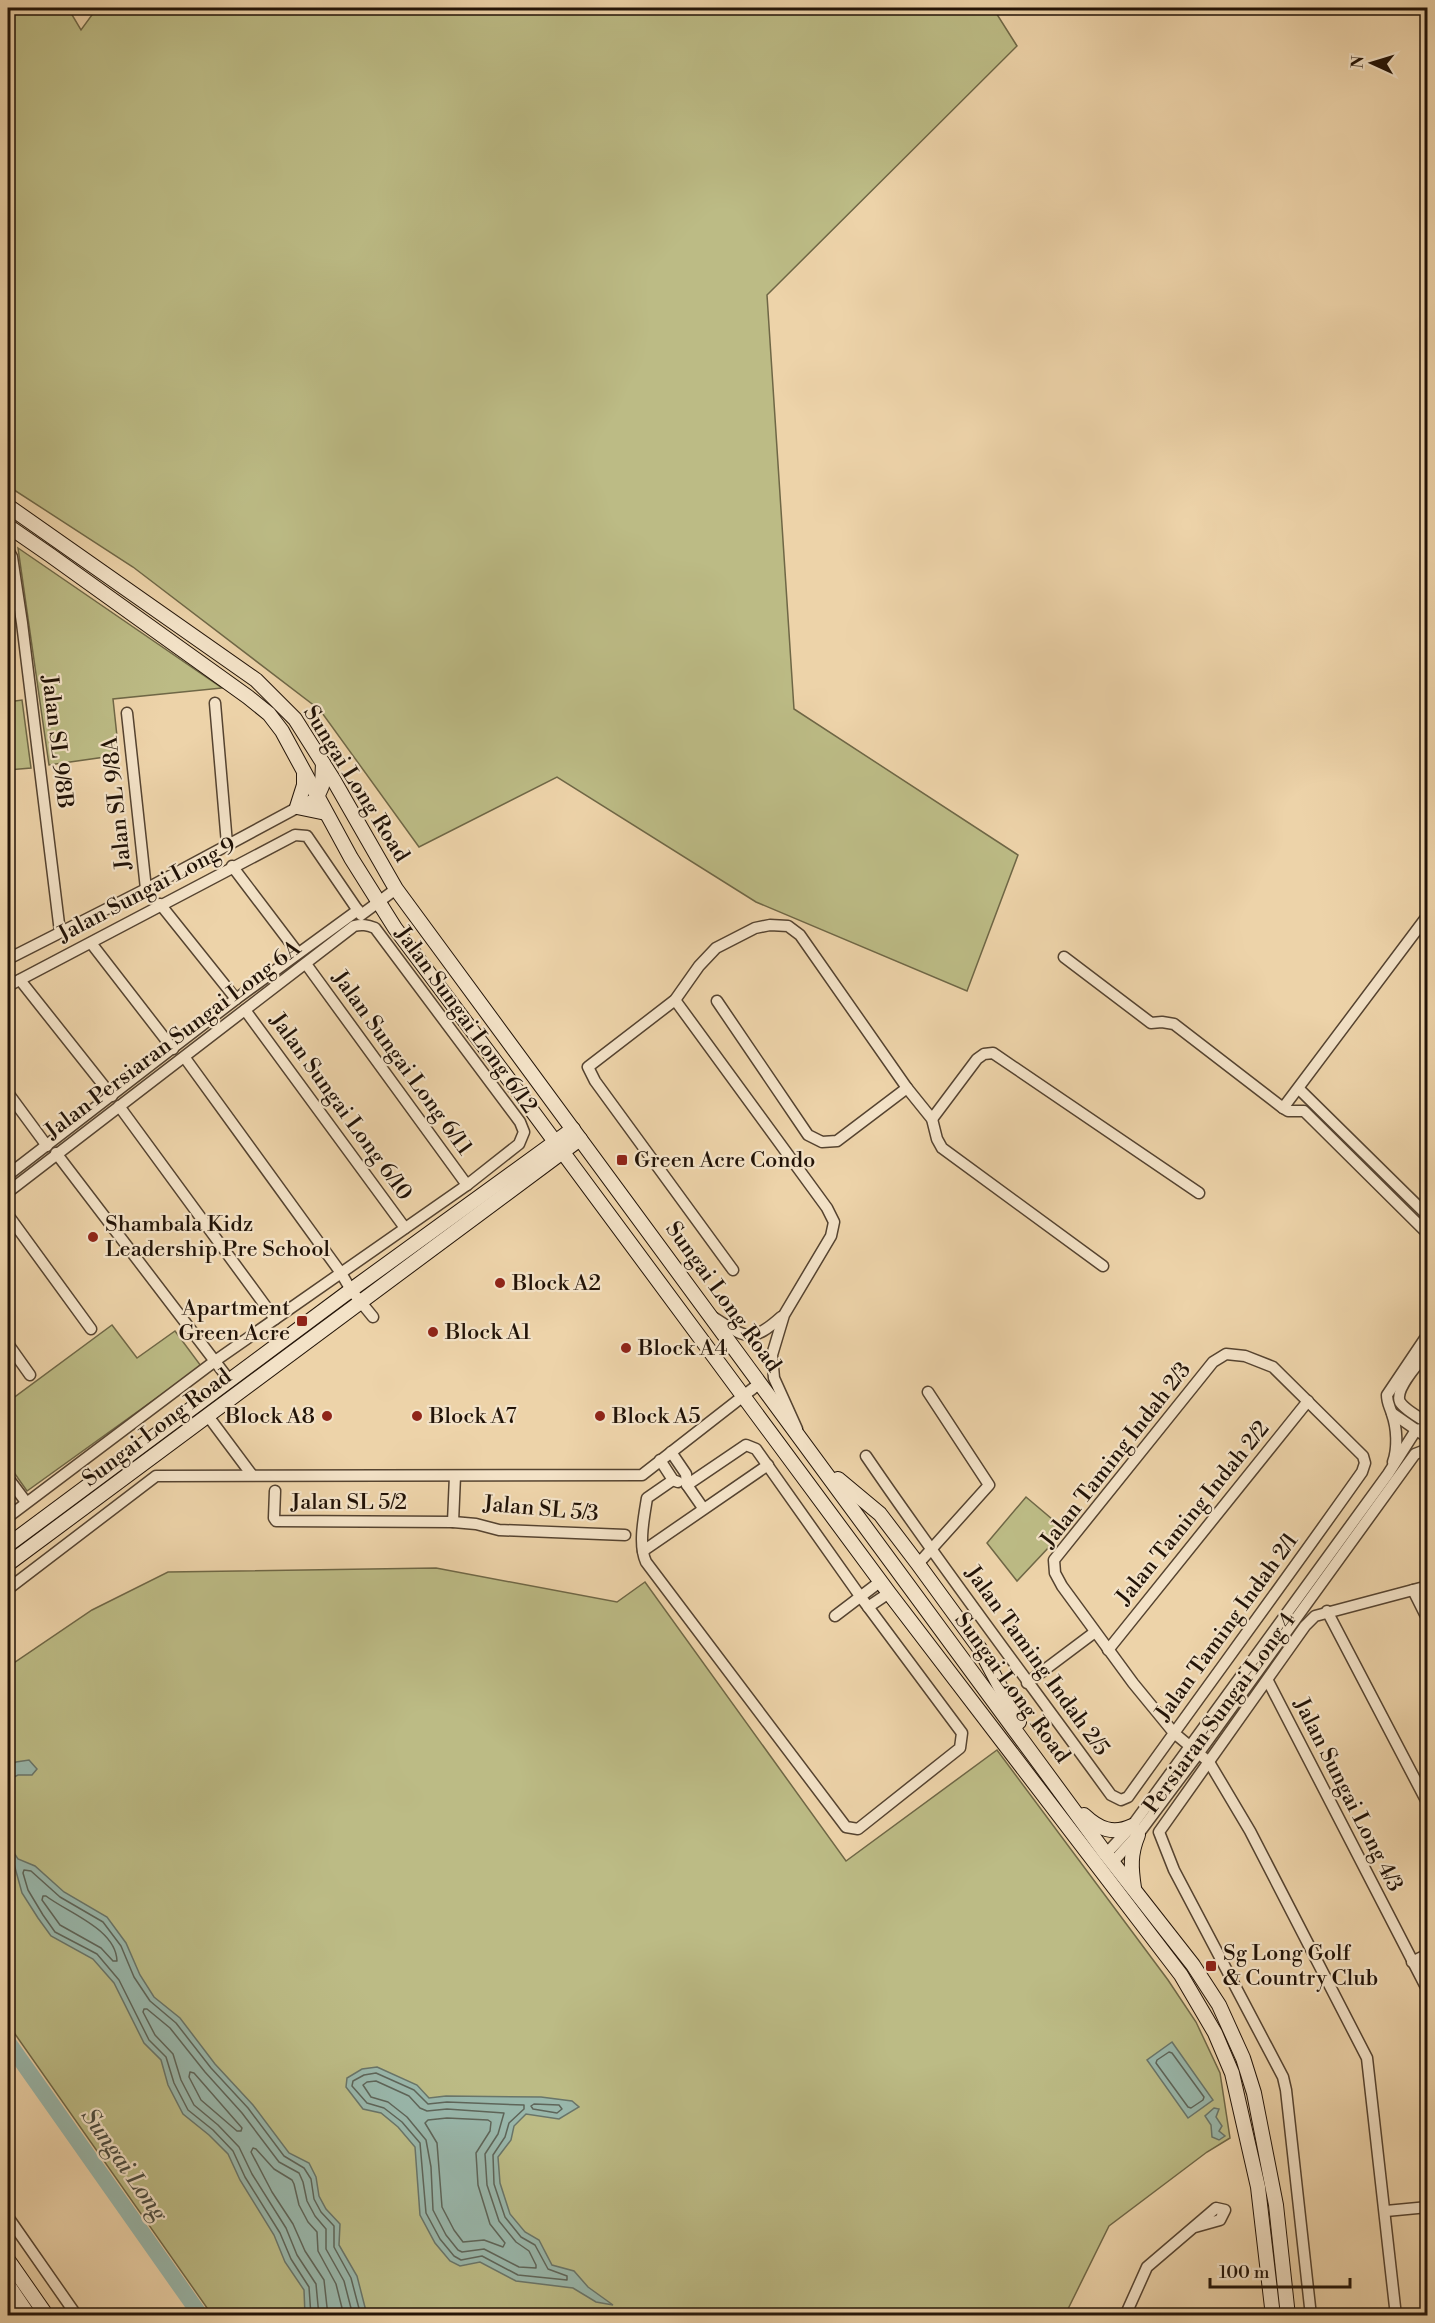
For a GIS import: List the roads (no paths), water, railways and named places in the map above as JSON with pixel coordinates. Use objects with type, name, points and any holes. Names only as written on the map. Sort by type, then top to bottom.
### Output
[{"type":"street","name":"Sungai Long Road","points":[[8,506],[256,680],[295,719],[350,807],[396,889],[1071,1804],[1107,1864],[1181,1974],[1215,2033],[1232,2073],[1258,2187],[1273,2316]]},
{"type":"street","name":"Sungai Long Road","points":[[8,526],[269,714],[282,731],[377,902],[395,928],[885,1587],[1088,1855],[1107,1864],[1134,1889],[1193,1965],[1219,2005],[1244,2058],[1254,2093],[1276,2205],[1288,2316]]},
{"type":"street","name":"Jalan SL 9/8B","points":[[10,553],[25,646],[60,932]]},
{"type":"street","points":[[215,703],[226,844]]},
{"type":"street","name":"Jalan SL 9/8A","points":[[127,713],[146,889]]},
{"type":"street","points":[[317,797],[322,786],[323,763]]},
{"type":"street","points":[[297,807],[304,785],[304,774]]},
{"type":"street","points":[[8,959],[146,889],[317,797],[332,798],[350,807]]},
{"type":"street","points":[[297,807],[326,813]]},
{"type":"street","name":"Jalan Sungai Long 9","points":[[8,986],[295,834],[307,836],[357,910]]},
{"type":"street","points":[[232,866],[298,952]]},
{"type":"street","points":[[8,1175],[298,952],[357,910],[362,915],[396,889]]},
{"type":"street","points":[[160,904],[236,999]]},
{"type":"street","points":[[1282,1108],[1299,1089],[1428,915]]},
{"type":"street","name":"Jalan Persiaran Sungai Long 6A","points":[[8,1192],[354,926],[365,924]]},
{"type":"street","name":"Jalan Sungai Long 6/12","points":[[365,924],[375,928],[520,1122],[524,1132],[519,1144],[467,1185]]},
{"type":"street","points":[[733,1270],[594,1081],[588,1067],[675,1000],[699,966],[716,948],[755,928],[770,925],[788,926],[800,935],[907,1088],[932,1119],[942,1148],[1103,1266]]},
{"type":"street","points":[[91,943],[173,1049]]},
{"type":"street","points":[[1064,957],[1151,1023],[1174,1024],[1282,1108],[1292,1112],[1304,1111],[1428,1234]]},
{"type":"street","name":"Jalan Sungai Long 6/11","points":[[306,964],[467,1185]]},
{"type":"street","points":[[20,980],[112,1096]]},
{"type":"street","points":[[675,1000],[827,1208],[834,1222],[831,1236],[784,1315],[772,1355],[774,1377],[800,1437]]},
{"type":"street","points":[[717,1001],[808,1135],[822,1142],[837,1141],[907,1088]]},
{"type":"street","name":"Jalan Sungai Long 6/10","points":[[245,1010],[405,1228]]},
{"type":"street","points":[[932,1119],[977,1059],[984,1054],[993,1053],[1199,1193]]},
{"type":"street","points":[[185,1058],[351,1290],[373,1317]]},
{"type":"street","points":[[513,1085],[530,1072]]},
{"type":"street","points":[[1299,1089],[1428,1216]]},
{"type":"street","points":[[8,1093],[47,1146]]},
{"type":"street","points":[[119,1106],[275,1319]]},
{"type":"street","name":"Sungai Long Road","points":[[8,1564],[361,1303],[577,1134]]},
{"type":"street","name":"Sungai Long Road","points":[[8,1545],[351,1290],[558,1148]]},
{"type":"street","points":[[56,1154],[230,1381]]},
{"type":"street","points":[[8,1516],[215,1361],[467,1185]]},
{"type":"street","points":[[8,1215],[91,1329]]},
{"type":"street","points":[[710,1315],[742,1335],[754,1335],[767,1330],[784,1315]]},
{"type":"street","points":[[1388,1474],[1396,1450],[1392,1413],[1387,1401],[1389,1389],[1428,1334]]},
{"type":"street","points":[[8,1344],[30,1375]]},
{"type":"street","points":[[1424,1429],[1400,1402],[1400,1392],[1428,1352]]},
{"type":"street","name":"Jalan Taming Indah 2/3","points":[[1095,1632],[1055,1573],[1054,1560],[1213,1362],[1226,1354],[1245,1356],[1273,1367],[1308,1401]]},
{"type":"street","points":[[8,1588],[156,1476],[642,1475],[760,1383]]},
{"type":"street","points":[[918,1564],[989,1485],[928,1392]]},
{"type":"street","name":"Jalan Taming Indah 2/1","points":[[1111,1795],[1121,1800],[1128,1797],[1362,1472],[1365,1463],[1363,1456],[1308,1401]]},
{"type":"street","name":"Jalan Taming Indah 2/2","points":[[1108,1650],[1308,1401]]},
{"type":"street","points":[[1392,1413],[1424,1429]]},
{"type":"street","points":[[208,1416],[252,1475]]},
{"type":"street","points":[[1107,1864],[1135,1830],[1415,1454],[1424,1429]]},
{"type":"street","points":[[1194,1750],[1388,1474],[1424,1429]]},
{"type":"street","points":[[673,1480],[647,1498],[643,1551],[646,1562],[846,1827],[858,1828],[960,1748],[962,1733],[860,1596],[756,1449],[746,1445],[687,1485]]},
{"type":"street","points":[[1415,1454],[1428,1449]]},
{"type":"street","points":[[671,1452],[686,1474],[687,1485],[703,1508]]},
{"type":"street","name":"Jalan Taming Indah 2/5","points":[[866,1456],[1027,1683],[1111,1795]]},
{"type":"street","points":[[660,1460],[673,1480],[687,1485]]},
{"type":"street","points":[[643,1551],[768,1465]]},
{"type":"street","points":[[822,1466],[880,1514],[918,1564],[980,1649],[1043,1766]]},
{"type":"street","points":[[453,1521],[455,1476]]},
{"type":"street","points":[[8,1478],[26,1503]]},
{"type":"street","name":"Jalan SL 5/2","points":[[275,1491],[274,1518],[276,1521],[453,1521]]},
{"type":"street","name":"Jalan SL 5/3","points":[[453,1521],[499,1530],[625,1535]]},
{"type":"street","name":"Persiaran Sungai Long 4","points":[[1311,2316],[1283,2077],[1174,1870],[1160,1838],[1162,1827],[1305,1626],[1315,1616],[1428,1586]]},
{"type":"street","points":[[835,1616],[860,1596],[885,1587]]},
{"type":"street","points":[[868,1607],[885,1587]]},
{"type":"street","points":[[1413,1590],[1428,1620]]},
{"type":"street","points":[[1327,1611],[1428,1804]]},
{"type":"street","points":[[1027,1683],[1095,1632],[1174,1733],[1209,1762],[1250,1831],[1367,2058],[1396,2316]]},
{"type":"street","name":"Jalan Sungai Long 4/3","points":[[1268,1681],[1428,1991]]},
{"type":"street","points":[[1071,1804],[1088,1819],[1107,1830],[1120,1832],[1135,1830]]},
{"type":"street","points":[[1134,1889],[1131,1866],[1135,1830]]},
{"type":"street","points":[[1150,1909],[1149,1927],[1168,1932]]},
{"type":"street","points":[[1412,1962],[1428,1954]]},
{"type":"street","points":[[1386,2211],[1428,2207]]},
{"type":"street","points":[[8,2217],[77,2316]]},
{"type":"street","points":[[1125,2316],[1148,2267],[1195,2226]]},
{"type":"street","points":[[8,2260],[47,2316]]},
{"type":"street","points":[[8,2285],[29,2316]]},
{"type":"water","points":[[29,1760],[37,1769],[32,1775],[18,1775],[8,1780],[8,1766]]},
{"type":"water","points":[[8,1844],[18,1859],[35,1866],[64,1892],[107,1917],[126,1943],[140,1975],[154,1997],[180,2018],[215,2064],[253,2105],[289,2153],[309,2163],[316,2177],[319,2196],[326,2209],[340,2224],[339,2245],[357,2276],[367,2315],[305,2315],[304,2290],[285,2262],[274,2235],[240,2180],[228,2154],[183,2114],[168,2085],[161,2060],[144,2043],[114,1983],[93,1959],[51,1936],[38,1918],[22,1893],[14,1864],[8,1853]]},
{"type":"water","points":[[1172,2042],[1213,2100],[1188,2118],[1147,2060]]},
{"type":"water","points":[[377,2067],[417,2085],[429,2098],[446,2096],[541,2097],[572,2101],[579,2107],[559,2119],[526,2114],[514,2126],[511,2140],[498,2157],[500,2183],[510,2214],[525,2232],[539,2240],[552,2265],[574,2271],[588,2287],[613,2305],[596,2302],[573,2288],[516,2281],[480,2262],[460,2266],[450,2261],[435,2243],[420,2215],[415,2147],[398,2127],[381,2113],[363,2109],[346,2087],[347,2078],[362,2069]]},
{"type":"water","points":[[1214,2108],[1219,2109],[1216,2117],[1222,2126],[1219,2131],[1225,2136],[1219,2140],[1212,2137],[1211,2125],[1205,2116]]},
{"type":"waterway","name":"Sungai Long","points":[[8,2042],[201,2316]]},
{"type":"place","name":"Green Acre Condo","points":[[622,1160]]},
{"type":"place","name":"Shambala Kidz Leadership Pre School","points":[[93,1237]]},
{"type":"place","name":"Block A2","points":[[500,1283]]},
{"type":"place","name":"Apartment Green Acre","points":[[302,1321]]},
{"type":"place","name":"Block A1","points":[[433,1332]]},
{"type":"place","name":"Block A4","points":[[626,1348]]},
{"type":"place","name":"Block A8","points":[[327,1416]]},
{"type":"place","name":"Block A7","points":[[417,1416]]},
{"type":"place","name":"Block A5","points":[[600,1416]]},
{"type":"place","name":"Sg Long Golf & Country Club","points":[[1211,1966]]}]
